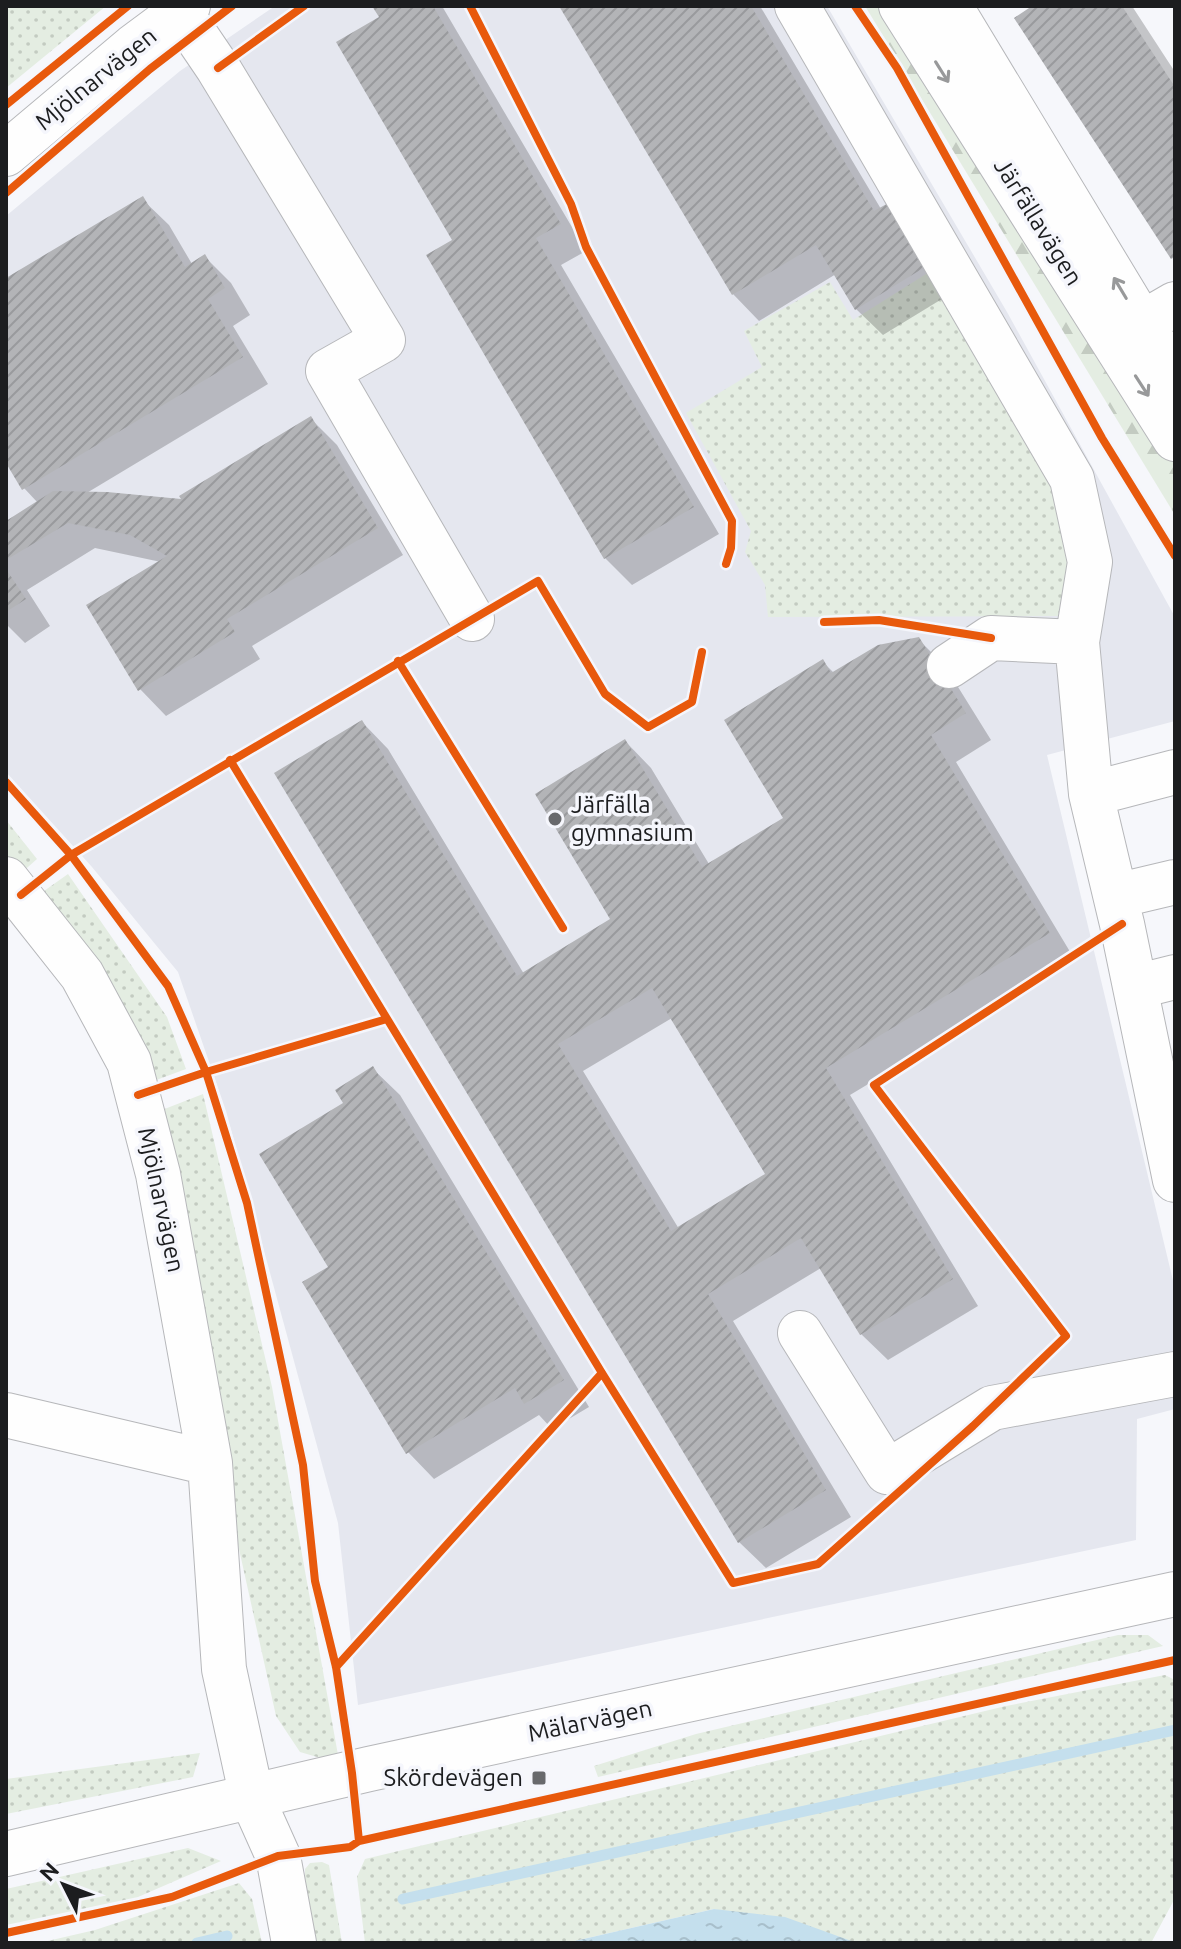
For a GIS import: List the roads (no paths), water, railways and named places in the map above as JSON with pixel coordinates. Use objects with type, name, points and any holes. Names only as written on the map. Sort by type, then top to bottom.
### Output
[{"type":"street","points":[[797,6],[1072,479],[1090,562],[1077,642],[1091,794],[1116,896],[1155,982],[1175,1180]]},
{"type":"street","points":[[184,9],[383,340],[328,371],[472,619]]},
{"type":"street","name":"Mjölnarvägen","points":[[6,154],[133,47],[184,9]]},
{"type":"street","name":"Järfällavägen","points":[[936,12],[1143,323],[1175,378]]},
{"type":"street","name":"Järfällavägen","points":[[1143,323],[1175,439]]},
{"type":"street","points":[[949,666],[991,638],[1077,642]]},
{"type":"street","points":[[1091,794],[1175,772]]},
{"type":"street","name":"Mjölnarvägen","points":[[6,879],[82,975],[129,1062],[158,1174],[210,1463],[224,1669],[252,1798]]},
{"type":"street","points":[[1116,896],[1175,882]]},
{"type":"street","points":[[800,1333],[887,1472],[992,1408],[1175,1374]]},
{"type":"street","points":[[6,1415],[210,1463]]},
{"type":"street","name":"Mälarvägen","points":[[6,1854],[369,1769],[1175,1594]]},
{"type":"street","points":[[252,1798],[278,1856],[294,1943]]},
{"type":"water","points":[[714,1909],[785,1917],[857,1943],[566,1943]]},
{"type":"waterway","points":[[403,1899],[1175,1730]]},
{"type":"waterway","points":[[197,1943],[227,1936]]},
{"type":"place","name":"Järfälla gymnasium","points":[[555,819]]},
{"type":"place","name":"Skördevägen","points":[[539,1778]]}]
